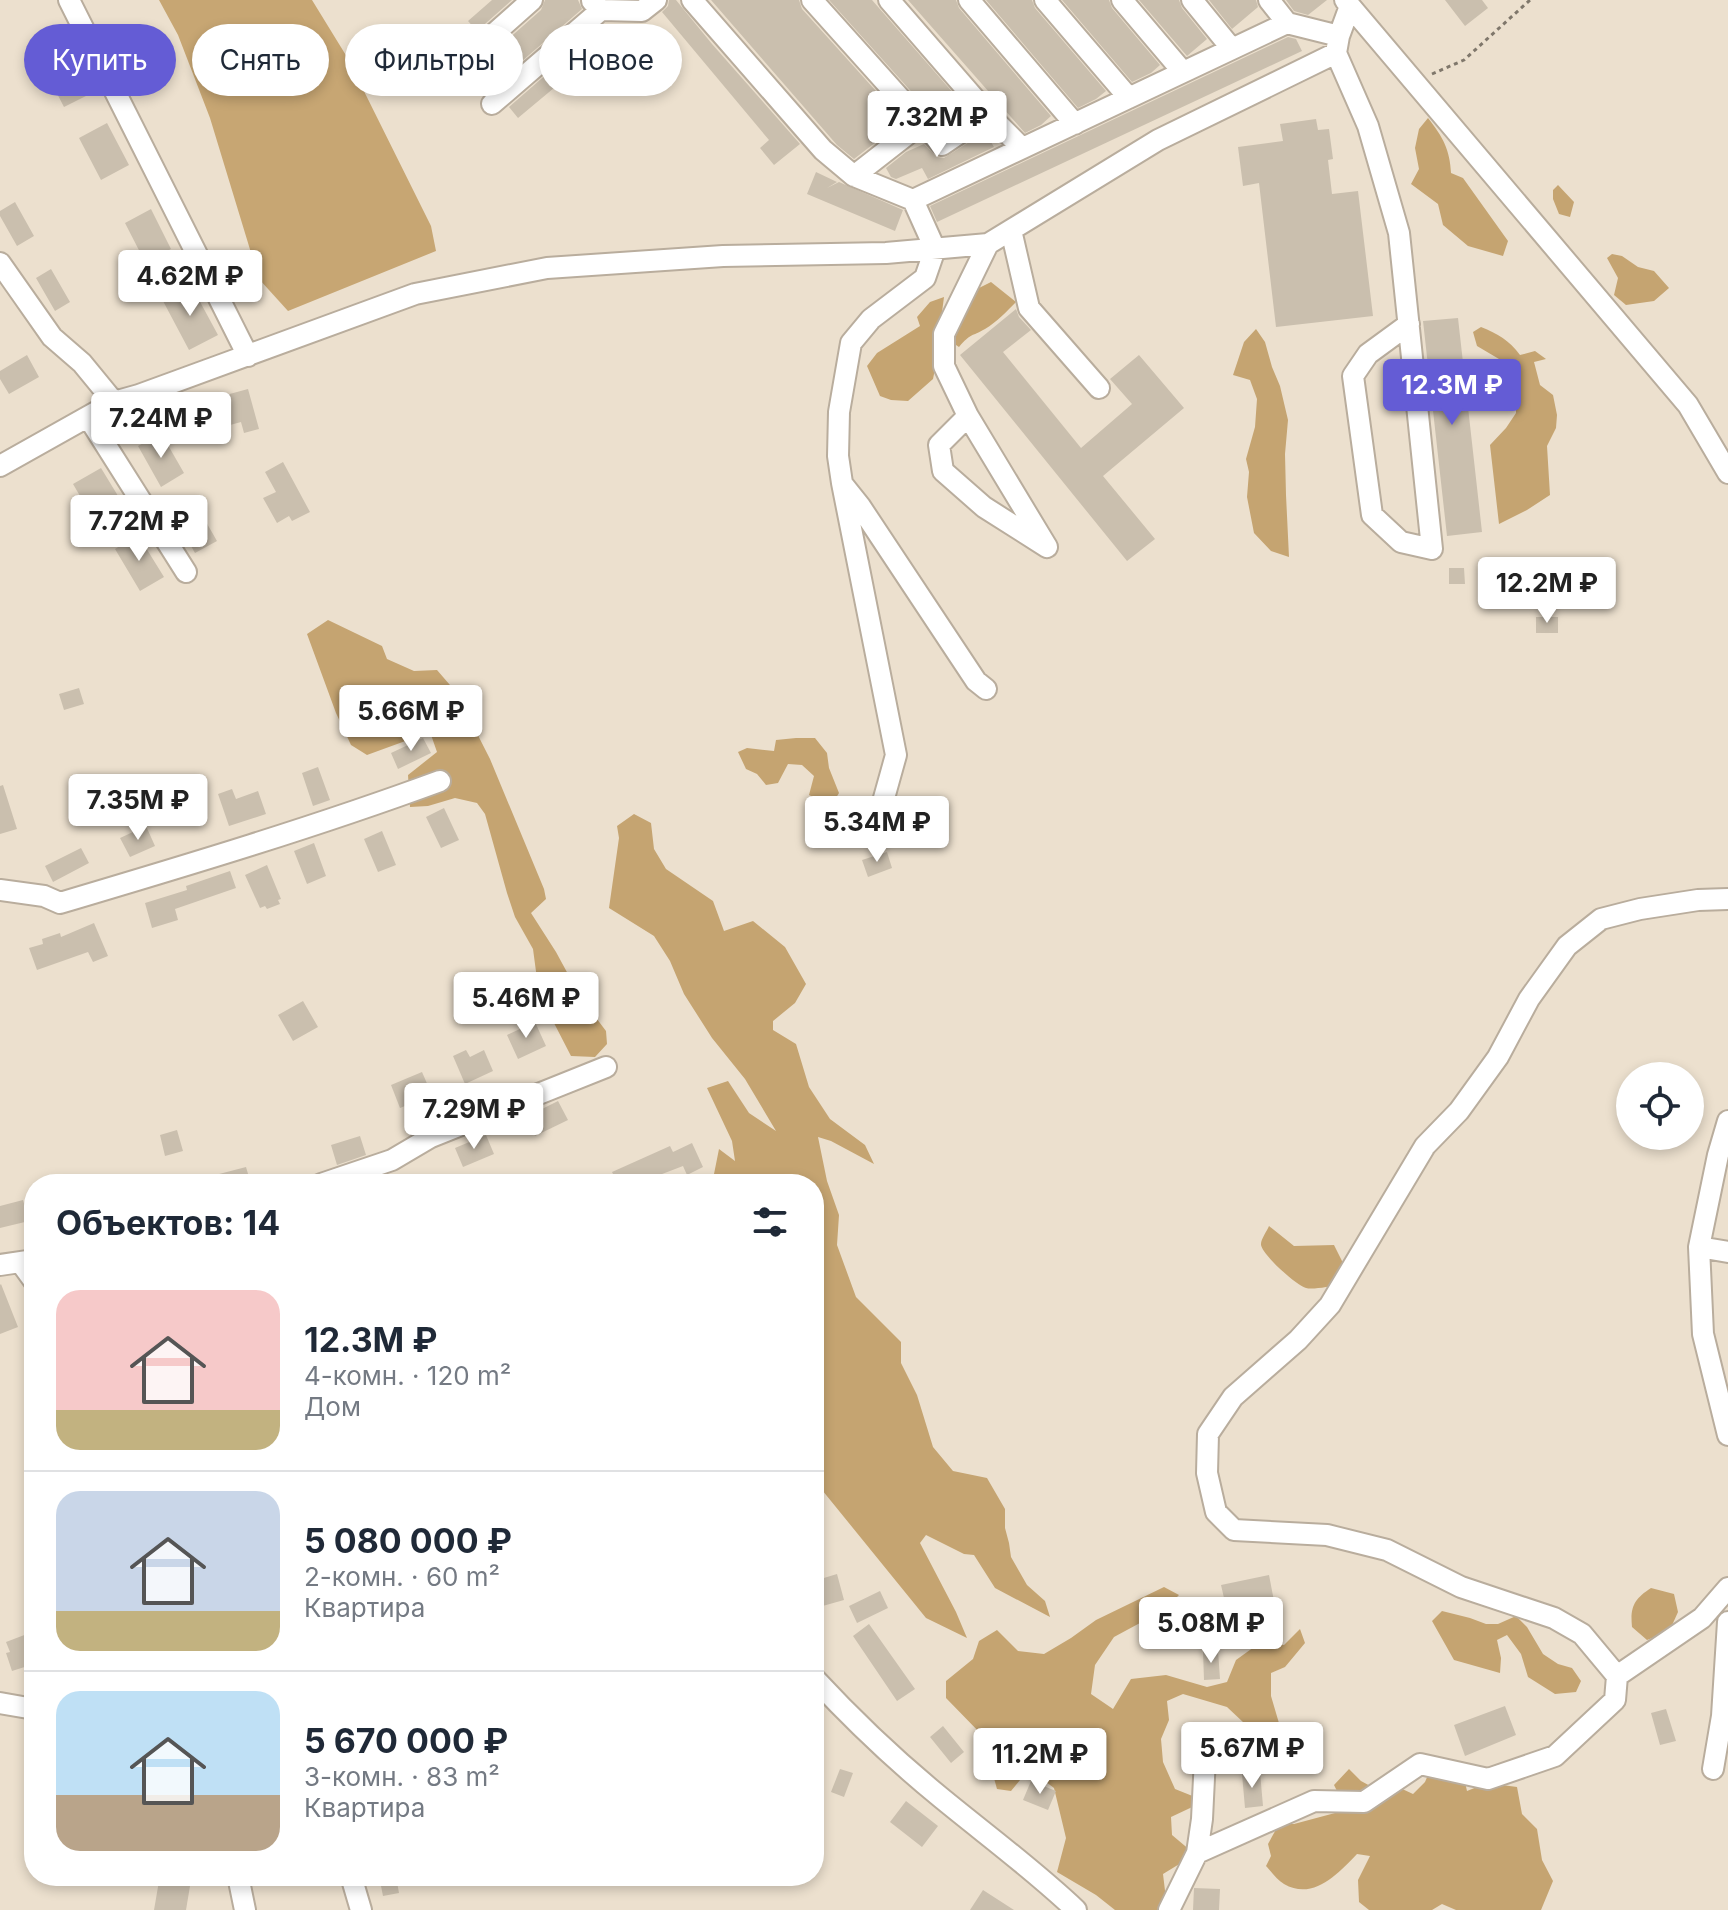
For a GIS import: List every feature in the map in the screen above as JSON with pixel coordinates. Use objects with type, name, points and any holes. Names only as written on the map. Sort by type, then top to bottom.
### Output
[{"type":"street","points":[[69,0],[248,356]]},
{"type":"street","points":[[505,24],[532,0]]},
{"type":"street","points":[[492,104],[596,5],[642,11],[656,0]]},
{"type":"street","points":[[692,0],[823,150],[854,176],[913,200],[935,249],[925,278],[871,319],[851,343],[839,412],[838,456],[842,483],[896,755],[874,834]]},
{"type":"street","points":[[812,0],[942,145],[988,114]]},
{"type":"street","points":[[889,0],[988,114],[1022,148]]},
{"type":"street","points":[[969,0],[1075,124]]},
{"type":"street","points":[[1045,0],[1129,98]]},
{"type":"street","points":[[1122,0],[1183,72]]},
{"type":"street","points":[[1192,0],[1232,49]]},
{"type":"street","points":[[1269,0],[1287,23],[1337,45]]},
{"type":"street","points":[[1348,3],[1688,405],[1728,473]]},
{"type":"street","points":[[1348,3],[1337,45],[1368,126],[1399,233],[1409,324],[1432,549],[1401,542],[1372,515],[1353,376],[1368,354],[1409,324]]},
{"type":"street","points":[[913,200],[1287,23]]},
{"type":"street","points":[[0,466],[114,402],[415,294],[547,268],[723,256],[886,253],[988,244],[1158,140],[1337,45]]},
{"type":"street","points":[[854,176],[922,123]]},
{"type":"street","points":[[1011,230],[1029,308],[1099,388]]},
{"type":"street","points":[[968,416],[939,445],[943,471],[984,507],[1047,547],[968,416],[944,366],[944,334],[988,244]]},
{"type":"street","points":[[0,263],[52,337],[82,363],[114,402]]},
{"type":"street","points":[[88,417],[186,572]]},
{"type":"street","points":[[842,483],[976,681],[986,689]]},
{"type":"street","points":[[0,890],[44,896],[60,903],[202,861],[440,781]]},
{"type":"street","points":[[1197,1853],[1314,1801],[1364,1802],[1420,1764],[1488,1779],[1555,1756],[1615,1700],[1617,1676],[1582,1634],[1554,1618],[1461,1587],[1387,1550],[1327,1535],[1234,1530],[1216,1512],[1207,1473],[1208,1434],[1233,1397],[1298,1340],[1330,1305],[1425,1146],[1459,1111],[1490,1068],[1529,999],[1567,946],[1601,919],[1640,909],[1728,899]]},
{"type":"street","points":[[351,1174],[392,1160],[431,1137],[606,1067]]},
{"type":"street","points":[[1728,1121],[1699,1247],[1703,1334],[1728,1435]]},
{"type":"street","points":[[1699,1247],[1728,1252]]},
{"type":"street","points":[[0,1265],[24,1262]]},
{"type":"street","points":[[1617,1676],[1702,1618],[1728,1588]]},
{"type":"street","points":[[1713,1769],[1722,1716],[1728,1622]]},
{"type":"street","points":[[824,1689],[936,1794],[1042,1878],[1076,1910]]},
{"type":"street","points":[[0,1703],[24,1707]]},
{"type":"street","points":[[1169,1910],[1197,1853],[1206,1737]]},
{"type":"street","points":[[240,1886],[245,1910]]},
{"type":"street","points":[[354,1886],[361,1910]]},
{"type":"path","points":[[1411,78],[1429,76],[1464,60],[1530,0]]},
{"type":"shaded area","points":[[159,0],[312,0],[327,24],[192,24],[192,71],[176,24],[172,24]]},
{"type":"shaded area","points":[[329,28],[345,54],[345,96],[366,96],[431,226],[436,251],[288,311],[259,279],[202,96],[329,96]]},
{"type":"shaded area","points":[[1428,118],[1445,144],[1451,173],[1463,178],[1508,241],[1503,256],[1468,246],[1443,225],[1438,204],[1411,184],[1419,169],[1415,148],[1419,129]]},
{"type":"shaded area","points":[[1558,185],[1574,202],[1570,217],[1559,214],[1553,199],[1553,190]]},
{"type":"shaded area","points":[[1612,254],[1654,271],[1669,288],[1654,301],[1626,305],[1614,295],[1618,278],[1607,258]]},
{"type":"shaded area","points":[[991,282],[1016,302],[994,323],[969,337],[959,347],[950,341],[977,289]]},
{"type":"shaded area","points":[[944,297],[941,320],[932,344],[936,364],[933,379],[908,401],[880,396],[867,366],[877,353],[920,326],[917,317],[930,302]]},
{"type":"shaded area","points":[[1481,327],[1503,338],[1520,355],[1535,351],[1546,359],[1534,362],[1540,385],[1553,395],[1557,415],[1556,428],[1547,446],[1550,495],[1499,524],[1490,445],[1516,413],[1516,395],[1499,359],[1477,346],[1473,332]]},
{"type":"shaded area","points":[[1256,329],[1265,342],[1288,420],[1285,454],[1289,557],[1271,551],[1254,533],[1247,497],[1249,472],[1246,459],[1255,427],[1257,399],[1250,380],[1233,375],[1244,342]]},
{"type":"shaded area","points":[[328,620],[382,646],[387,659],[414,671],[437,670],[456,692],[490,759],[544,889],[546,899],[531,913],[581,998],[606,1031],[607,1044],[595,1057],[571,1056],[539,994],[533,949],[515,917],[485,814],[477,803],[455,798],[428,806],[410,807],[408,775],[437,752],[430,732],[367,755],[351,745],[307,634]]},
{"type":"shaded area","points":[[815,738],[827,753],[839,793],[831,806],[809,795],[814,776],[802,765],[788,764],[778,783],[766,785],[757,774],[746,769],[738,752],[747,748],[774,751],[776,740]]},
{"type":"shaded area","points":[[634,814],[651,823],[654,849],[666,869],[713,901],[724,931],[753,921],[785,947],[806,984],[795,1003],[773,1021],[773,1030],[796,1044],[809,1087],[830,1119],[865,1145],[874,1164],[818,1137],[827,1181],[839,1215],[837,1245],[856,1297],[901,1342],[901,1363],[917,1395],[933,1447],[953,1471],[987,1478],[1005,1509],[1011,1557],[1027,1585],[1045,1601],[1050,1617],[995,1588],[974,1555],[964,1554],[926,1535],[920,1543],[967,1638],[926,1618],[824,1492],[824,1174],[714,1174],[719,1149],[735,1161],[732,1141],[707,1088],[728,1081],[749,1113],[776,1131],[745,1079],[712,1038],[684,994],[670,961],[654,936],[609,908],[619,838],[617,826]]},
{"type":"shaded area","points":[[1269,1226],[1294,1246],[1334,1245],[1344,1265],[1339,1285],[1306,1288],[1288,1276],[1262,1248],[1261,1242]]},
{"type":"shaded area","points":[[1164,1587],[1179,1595],[1164,1610],[1114,1637],[1095,1665],[1091,1694],[1113,1709],[1131,1679],[1166,1675],[1207,1687],[1227,1682],[1236,1660],[1261,1642],[1284,1645],[1300,1629],[1305,1643],[1285,1667],[1271,1673],[1271,1696],[1281,1730],[1270,1744],[1273,1760],[1253,1748],[1244,1723],[1227,1707],[1183,1694],[1167,1701],[1169,1720],[1161,1739],[1163,1762],[1175,1789],[1205,1801],[1171,1817],[1172,1835],[1191,1851],[1181,1863],[1163,1874],[1166,1899],[1158,1910],[1115,1910],[1057,1872],[1066,1838],[1054,1788],[1029,1769],[1011,1791],[997,1789],[982,1735],[946,1698],[946,1681],[973,1659],[979,1641],[997,1630],[1018,1651],[1044,1654],[1096,1620]]},
{"type":"shaded area","points":[[1651,1588],[1674,1594],[1678,1612],[1669,1632],[1647,1640],[1632,1627],[1632,1614],[1634,1604]]},
{"type":"shaded area","points":[[1442,1611],[1486,1624],[1498,1624],[1516,1616],[1527,1627],[1543,1654],[1558,1664],[1572,1668],[1581,1681],[1576,1692],[1555,1694],[1528,1677],[1521,1654],[1507,1635],[1497,1640],[1500,1673],[1454,1660],[1432,1621]]},
{"type":"shaded area","points":[[1451,1759],[1462,1769],[1467,1791],[1487,1783],[1517,1787],[1522,1814],[1537,1829],[1542,1860],[1553,1881],[1541,1910],[1456,1910],[1442,1904],[1432,1910],[1369,1910],[1359,1902],[1358,1880],[1370,1856],[1357,1854],[1333,1877],[1305,1889],[1284,1884],[1266,1866],[1271,1856],[1268,1844],[1279,1824],[1294,1824],[1335,1813],[1340,1797],[1334,1785],[1349,1769],[1361,1781],[1385,1794],[1398,1787],[1413,1794],[1425,1782],[1431,1768]]},
{"type":"building","points":[[492,0],[512,0],[485,24],[471,24],[468,21]]},
{"type":"building","points":[[545,0],[578,0],[582,9],[565,24],[539,24],[539,46],[523,60],[523,26],[541,10]]},
{"type":"building","points":[[669,0],[676,0],[800,144],[774,165],[760,148],[769,140],[682,36],[682,24],[672,24],[662,12]]},
{"type":"building","points":[[711,0],[799,0],[802,9],[903,121],[854,159],[837,145]]},
{"type":"building","points":[[829,0],[872,0],[969,111],[944,128]]},
{"type":"building","points":[[908,0],[956,0],[959,8],[1051,116],[1025,133]]},
{"type":"building","points":[[986,0],[1032,0],[1035,8],[1106,91],[1078,108]]},
{"type":"building","points":[[1062,0],[1109,0],[1112,8],[1160,65],[1132,82]]},
{"type":"building","points":[[1139,0],[1179,0],[1207,39],[1187,56]]},
{"type":"building","points":[[1209,0],[1256,0],[1258,7],[1232,29]]},
{"type":"building","points":[[1286,0],[1327,0],[1308,15],[1294,11]]},
{"type":"building","points":[[1445,0],[1482,0],[1488,8],[1465,26]]},
{"type":"building","points":[[1288,37],[1296,39],[1302,51],[937,222],[930,206]]},
{"type":"building","points":[[539,81],[539,96],[544,96],[518,118],[509,107]]},
{"type":"building","points":[[58,96],[86,96],[64,107]]},
{"type":"building","points":[[1316,119],[1318,130],[1329,129],[1333,159],[1328,160],[1332,194],[1358,191],[1373,316],[1276,327],[1259,183],[1243,186],[1238,147],[1283,141],[1280,124]]},
{"type":"building","points":[[107,123],[129,165],[101,180],[79,138]]},
{"type":"building","points":[[985,132],[994,147],[928,179],[922,168],[896,179],[886,168],[906,152],[924,144],[937,157],[944,158]]},
{"type":"building","points":[[816,172],[837,182],[827,188],[839,182],[903,210],[895,231],[807,194]]},
{"type":"building","points":[[15,202],[34,236],[17,246],[0,216],[0,211]]},
{"type":"building","points":[[151,209],[171,249],[145,262],[125,223]]},
{"type":"building","points":[[51,269],[70,302],[55,311],[36,278]]},
{"type":"building","points":[[192,287],[218,335],[189,350],[163,301]]},
{"type":"building","points":[[1016,309],[1031,330],[1003,352],[1081,448],[1132,404],[1110,379],[1139,355],[1184,408],[1103,476],[1155,539],[1127,561],[960,355]]},
{"type":"building","points":[[1458,318],[1482,532],[1447,536],[1423,321]]},
{"type":"building","points":[[27,355],[39,377],[9,394],[0,379],[0,371]]},
{"type":"building","points":[[248,389],[259,429],[244,433],[241,422],[223,427],[215,398]]},
{"type":"building","points":[[161,433],[184,473],[161,487],[138,446]]},
{"type":"building","points":[[283,462],[310,512],[292,521],[289,516],[277,523],[263,498],[276,492],[265,472]]},
{"type":"building","points":[[101,468],[126,509],[97,525],[73,484]]},
{"type":"building","points":[[194,501],[217,541],[195,553],[172,513]]},
{"type":"building","points":[[138,535],[164,577],[140,591],[115,549]]},
{"type":"building","points":[[1449,568],[1464,568],[1465,584],[1449,584]]},
{"type":"building","points":[[1536,617],[1558,617],[1558,633],[1536,633]]},
{"type":"building","points":[[79,688],[84,704],[64,710],[59,694]]},
{"type":"building","points":[[423,738],[431,753],[398,769],[391,753]]},
{"type":"building","points":[[318,767],[330,800],[313,806],[302,773]]},
{"type":"building","points":[[3,785],[17,829],[0,834],[0,786]]},
{"type":"building","points":[[232,789],[236,799],[258,791],[266,814],[229,826],[218,794]]},
{"type":"building","points":[[444,808],[459,840],[441,848],[426,817]]},
{"type":"building","points":[[146,826],[155,846],[130,857],[120,838]]},
{"type":"building","points":[[382,831],[396,865],[378,872],[364,839]]},
{"type":"building","points":[[314,843],[326,876],[307,884],[294,851]]},
{"type":"building","points":[[81,848],[89,863],[53,882],[45,866]]},
{"type":"building","points":[[887,852],[892,868],[868,877],[862,860]]},
{"type":"building","points":[[267,865],[281,899],[278,900],[280,904],[267,909],[265,906],[260,908],[245,875]]},
{"type":"building","points":[[230,871],[236,888],[175,909],[178,920],[152,928],[145,903],[187,890],[186,886]]},
{"type":"building","points":[[94,923],[108,956],[93,962],[88,952],[37,970],[29,948],[43,944],[42,939],[60,933],[61,937]]},
{"type":"building","points":[[303,1001],[318,1027],[293,1041],[278,1015]]},
{"type":"building","points":[[535,1022],[546,1046],[518,1059],[507,1035]]},
{"type":"building","points":[[466,1050],[470,1057],[484,1050],[493,1071],[465,1084],[453,1056]]},
{"type":"building","points":[[422,1072],[432,1095],[400,1108],[391,1085]]},
{"type":"building","points":[[558,1101],[568,1120],[535,1136],[526,1117]]},
{"type":"building","points":[[177,1130],[183,1151],[165,1156],[160,1135]]},
{"type":"building","points":[[486,1135],[494,1154],[463,1167],[455,1148]]},
{"type":"building","points":[[360,1136],[366,1155],[337,1165],[331,1145]]},
{"type":"building","points":[[692,1143],[703,1167],[689,1174],[683,1166],[662,1174],[612,1172],[670,1146],[673,1152]]},
{"type":"building","points":[[246,1167],[248,1174],[219,1174]]},
{"type":"building","points":[[23,1200],[24,1222],[0,1228],[0,1206]]},
{"type":"building","points":[[0,1285],[18,1327],[0,1334]]},
{"type":"building","points":[[837,1574],[844,1600],[824,1606],[824,1578]]},
{"type":"building","points":[[1269,1575],[1274,1601],[1227,1611],[1221,1585]]},
{"type":"building","points":[[880,1591],[888,1608],[857,1623],[849,1606]]},
{"type":"building","points":[[869,1624],[915,1689],[897,1701],[853,1636]]},
{"type":"building","points":[[24,1635],[24,1667],[12,1671],[6,1642]]},
{"type":"building","points":[[1218,1650],[1220,1679],[1204,1680],[1203,1651]]},
{"type":"building","points":[[1505,1706],[1516,1735],[1465,1756],[1454,1725]]},
{"type":"building","points":[[1666,1709],[1676,1741],[1660,1745],[1651,1713]]},
{"type":"building","points":[[943,1726],[964,1752],[951,1763],[930,1737]]},
{"type":"building","points":[[840,1769],[853,1773],[844,1797],[831,1792]]},
{"type":"building","points":[[1260,1772],[1263,1806],[1245,1808],[1242,1774]]},
{"type":"building","points":[[1031,1781],[1056,1791],[1048,1810],[1023,1800]]},
{"type":"building","points":[[906,1801],[938,1826],[922,1847],[890,1822]]},
{"type":"building","points":[[158,1886],[190,1886],[186,1910],[154,1910]]},
{"type":"building","points":[[381,1886],[398,1886],[399,1893],[383,1896]]},
{"type":"building","points":[[1194,1888],[1220,1889],[1219,1910],[1193,1910]]},
{"type":"building","points":[[983,1890],[1014,1910],[970,1910]]}]
